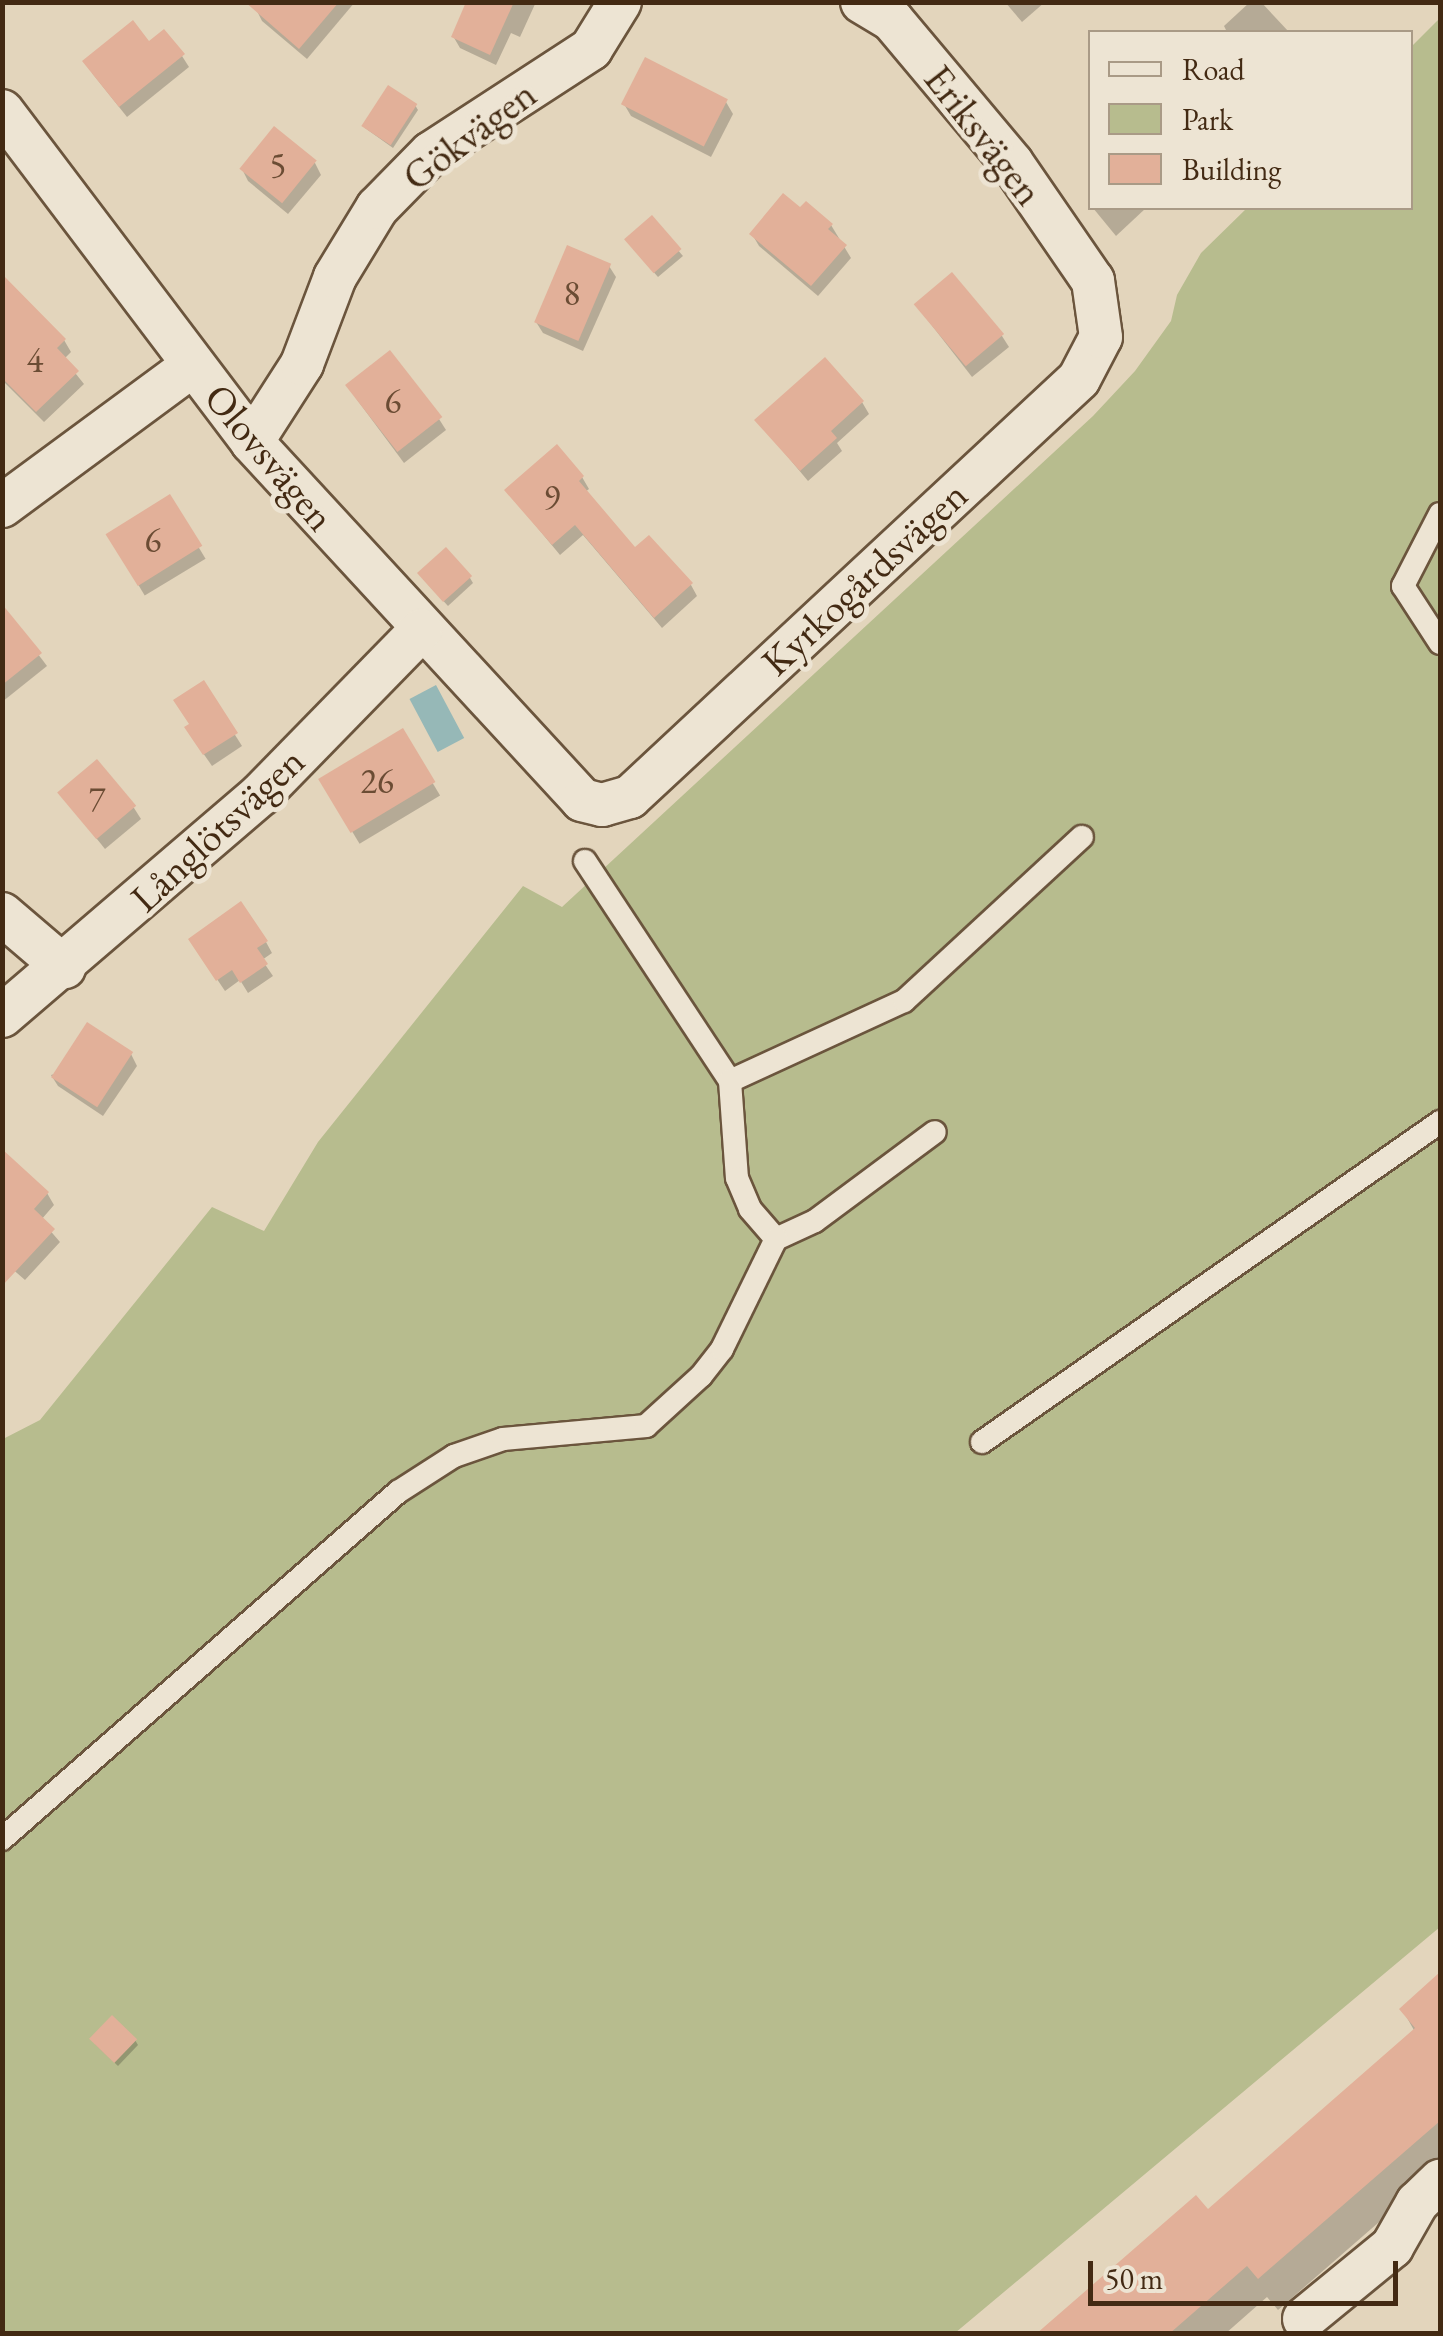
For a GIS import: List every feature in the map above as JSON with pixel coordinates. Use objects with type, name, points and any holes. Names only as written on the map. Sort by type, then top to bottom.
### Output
[{"type":"street","name":"Gökvägen","points":[[252,442],[302,364],[335,276],[376,208],[431,153],[592,49],[620,2]]},
{"type":"street","name":"Eriksvägen","points":[[862,2],[892,20],[1012,162],[1094,281]]},
{"type":"street","name":"Olovsvägen","points":[[2,111],[252,442],[420,630],[564,780]]},
{"type":"street","name":"Kyrkogårdsvägen","points":[[564,780],[582,800],[602,806],[630,797],[1078,379],[1101,338],[1094,281]]},
{"type":"street","points":[[2,506],[192,365]]},
{"type":"street","name":"Långlötsvägen","points":[[2,1016],[64,967],[261,794],[420,630]]},
{"type":"street","points":[[2,914],[64,967]]},
{"type":"street","points":[[1304,2319],[1392,2247],[1417,2203],[1440,2181]]},
{"type":"lane","points":[[1440,514],[1404,586],[1440,643]]},
{"type":"lane","points":[[730,1081],[904,1001],[1082,837]]},
{"type":"lane","points":[[585,861],[669,995],[730,1081],[737,1178],[750,1209],[776,1239]]},
{"type":"lane","points":[[982,1442],[1440,1122]]},
{"type":"lane","points":[[2,1839],[398,1492],[454,1456],[503,1439],[646,1426],[701,1376],[722,1349],[776,1239],[816,1221],[935,1132]]},
{"type":"green space","points":[[1440,18],[1440,1927],[955,2333],[3,2334],[3,1439],[40,1420],[212,1207],[264,1231],[318,1142],[523,886],[562,907],[1093,416],[1135,371],[1171,321],[1177,295],[1201,253],[1245,210],[1413,210],[1413,45]]},
{"type":"water","points":[[436,685],[464,738],[438,752],[410,699]]},
{"type":"building","points":[[245,2],[339,2],[299,49]]},
{"type":"building","points":[[466,2],[514,2],[490,55],[451,37]]},
{"type":"building","points":[[133,20],[149,41],[164,29],[185,54],[119,107],[82,61]]},
{"type":"building","points":[[645,57],[728,99],[704,146],[621,104]]},
{"type":"building","points":[[388,85],[417,104],[391,145],[361,126]]},
{"type":"building","points":[[274,126],[317,161],[282,203],[239,169]]},
{"type":"building","points":[[783,193],[800,207],[806,201],[833,224],[828,229],[847,245],[811,286],[749,234]]},
{"type":"building","points":[[652,215],[682,249],[654,273],[624,239]]},
{"type":"building","points":[[567,245],[611,264],[578,341],[534,322]]},
{"type":"building","points":[[952,272],[1004,334],[966,366],[914,304]]},
{"type":"building","points":[[2,274],[66,339],[57,348],[79,371],[36,412],[2,378]]},
{"type":"building","points":[[390,350],[442,417],[397,452],[345,385]]},
{"type":"building","points":[[825,357],[864,401],[831,431],[837,438],[800,471],[754,420]]},
{"type":"building","points":[[557,444],[584,476],[579,481],[635,547],[649,535],[693,583],[654,618],[575,525],[552,545],[504,490]]},
{"type":"building","points":[[170,494],[202,546],[138,586],[106,534]]},
{"type":"building","points":[[446,547],[472,576],[443,602],[417,573]]},
{"type":"building","points":[[2,604],[42,653],[2,685]]},
{"type":"building","points":[[204,680],[238,733],[203,755],[184,727],[189,724],[173,700]]},
{"type":"building","points":[[403,728],[435,782],[351,833],[318,779]]},
{"type":"building","points":[[97,759],[136,806],[96,839],[57,792]]},
{"type":"building","points":[[241,901],[268,941],[257,948],[268,964],[240,983],[232,970],[216,981],[188,939]]},
{"type":"building","points":[[87,1022],[133,1052],[97,1107],[51,1077]]},
{"type":"building","points":[[2,1149],[49,1192],[34,1209],[55,1229],[2,1286]]},
{"type":"building","points":[[1440,1972],[1440,2121],[1258,2279],[1247,2266],[1169,2334],[1036,2334],[1196,2195],[1208,2209],[1415,2028],[1399,2009]]},
{"type":"building","points":[[112,2015],[137,2039],[114,2063],[89,2039]]}]
